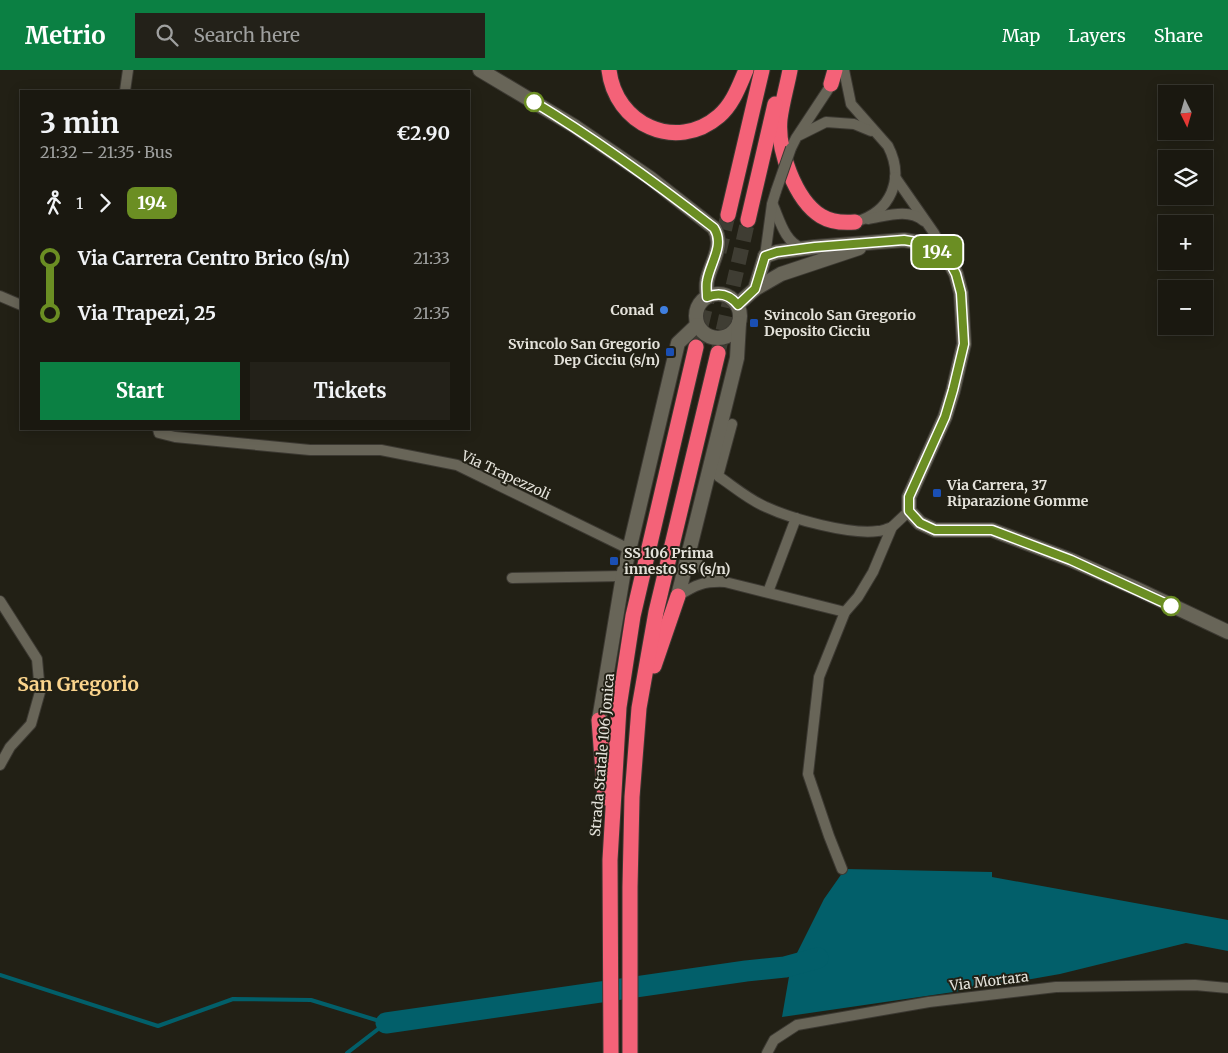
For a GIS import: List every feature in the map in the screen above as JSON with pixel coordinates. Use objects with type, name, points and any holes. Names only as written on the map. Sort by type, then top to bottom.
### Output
[{"type":"highway","points":[[609,70],[616,96],[632,116],[650,128],[660,131],[682,132],[702,127],[720,116],[733,100],[746,70]]},
{"type":"highway","points":[[728,215],[762,70]]},
{"type":"highway","points":[[748,220],[766,137],[784,70]]},
{"type":"highway","points":[[790,70],[780,119],[783,155],[806,202],[816,212],[835,221],[855,222]]},
{"type":"highway","name":"Strada Statale 106 Jonica","points":[[610,1053],[610,860],[619,708],[633,616],[696,347]]},
{"type":"highway","points":[[630,1053],[632,797],[639,708],[656,612],[718,353]]},
{"type":"highway","points":[[639,708],[678,596]]},
{"type":"highway","points":[[598,720],[610,860]]},
{"type":"street","points":[[125,90],[128,70]]},
{"type":"street","points":[[480,70],[574,126],[650,178],[714,228],[718,238],[718,248],[706,282],[707,297]]},
{"type":"street","points":[[755,289],[765,256],[772,204],[791,148],[833,77],[843,70],[851,104],[892,154],[896,169],[892,193],[883,206],[870,216],[855,222]]},
{"type":"street","points":[[796,138],[826,122],[854,124],[876,134]]},
{"type":"street","points":[[895,177],[934,233],[956,274],[961,293],[964,344],[945,417],[909,497],[909,511],[920,523],[935,530],[992,530],[1071,560],[1225,631]]},
{"type":"street","points":[[772,204],[790,241],[795,246],[802,248]]},
{"type":"street","points":[[855,222],[910,214],[922,220],[934,233]]},
{"type":"street","points":[[765,256],[802,248],[904,240],[922,243],[948,259]]},
{"type":"street","points":[[738,305],[755,289],[780,274],[879,242]]},
{"type":"street","points":[[765,256],[770,268],[780,274]]},
{"type":"street","points":[[678,596],[737,358],[740,311],[738,305],[727,296],[713,294],[707,297],[697,309],[697,324],[706,334],[719,338],[732,334],[739,323]]},
{"type":"street","points":[[0,296],[20,305]]},
{"type":"street","points":[[598,720],[623,576],[678,343],[697,324]]},
{"type":"street","points":[[732,424],[718,476],[765,507],[823,526],[865,532],[879,531],[892,527]]},
{"type":"street","name":"Via Trapezzoli","points":[[158,430],[159,433],[176,437],[310,450],[381,450],[457,465],[629,549]]},
{"type":"street","points":[[842,869],[808,774],[819,677],[845,612],[858,597],[873,572],[892,527],[909,511]]},
{"type":"street","points":[[768,592],[796,518]]},
{"type":"street","points":[[689,550],[707,574],[725,582]]},
{"type":"street","points":[[512,578],[623,576]]},
{"type":"street","points":[[678,596],[694,586],[710,581],[725,582],[845,612]]},
{"type":"street","points":[[0,601],[37,660],[40,692],[31,724],[10,747],[0,765]]},
{"type":"street","name":"Via Mortara","points":[[767,1053],[774,1040],[797,1025],[929,1002],[1056,987],[1195,985],[1228,988]]},
{"type":"water","points":[[845,869],[992,872],[992,877],[1228,920],[1228,951],[1186,943],[1060,974],[981,988],[782,1017],[791,965],[824,899]]},
{"type":"waterway","points":[[386,1023],[785,967],[818,958]]},
{"type":"waterway","points":[[0,975],[158,1026],[233,999],[311,1000],[386,1023]]},
{"type":"waterway","points":[[347,1053],[386,1023]]},
{"type":"tunnel","points":[[719,252],[728,215]]},
{"type":"tunnel","points":[[718,353],[748,220]]},
{"type":"tunnel","points":[[696,347],[711,284]]},
{"type":"bus line","name":"194","points":[[534,102],[574,126],[650,178],[714,228],[718,238],[718,248],[706,282],[707,297],[713,294],[721,294],[727,296],[738,305],[755,289],[765,256],[777,252],[904,240],[922,243],[948,259],[956,274],[961,293],[964,344],[945,417],[909,497],[909,511],[920,523],[935,530],[992,530],[1071,560],[1171,606]]},
{"type":"place","name":"Conad","points":[[664,310]]},
{"type":"place","name":"Svincolo San Gregorio Deposito Cicciu","points":[[754,323]]},
{"type":"place","name":"Svincolo San Gregorio Dep Cicciu (s/n)","points":[[670,352]]},
{"type":"place","name":"Via Carrera, 37 Riparazione Gomme","points":[[937,493]]},
{"type":"place","name":"SS 106 Prima innesto SS (s/n)","points":[[614,561]]},
{"type":"district","name":"San Gregorio","points":[[78,684]]}]
